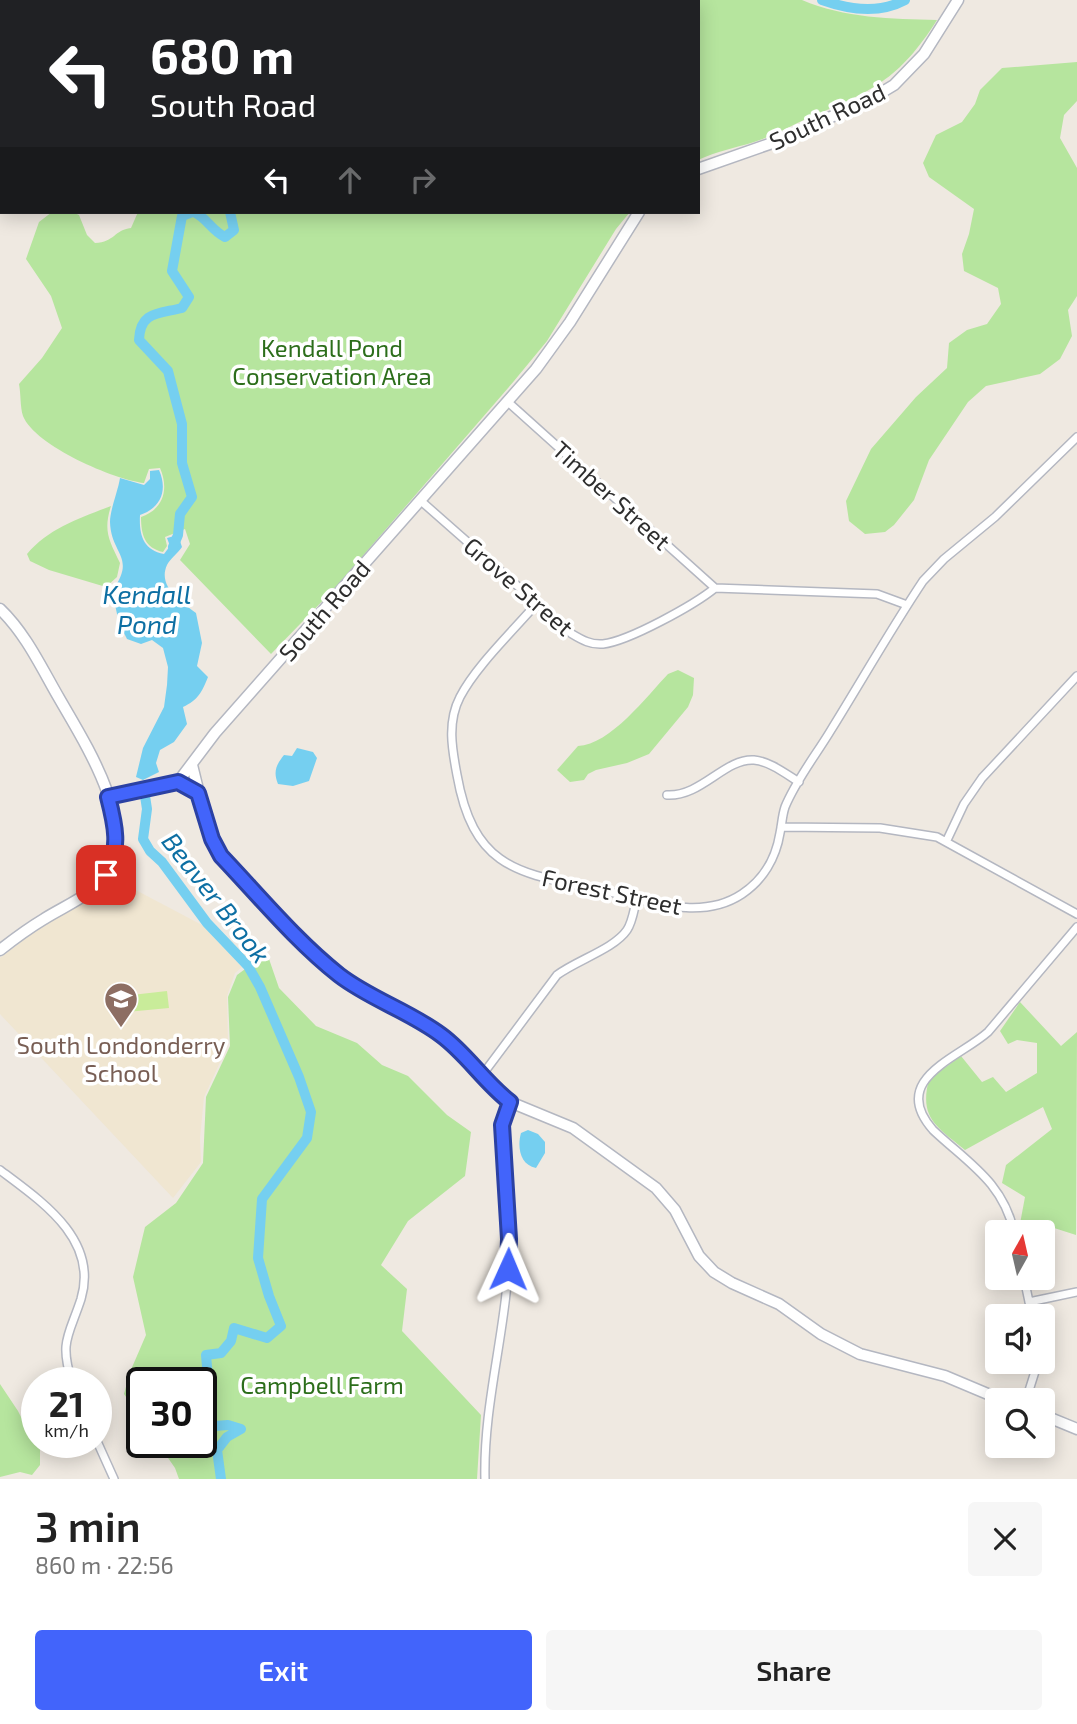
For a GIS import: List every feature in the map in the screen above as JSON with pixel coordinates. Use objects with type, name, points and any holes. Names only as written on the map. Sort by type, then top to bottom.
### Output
[{"type":"street","name":"South Road","points":[[700,168],[775,142],[888,89],[905,76],[924,54],[958,0]]},
{"type":"street","name":"South Road","points":[[178,782],[221,726],[508,402],[550,350],[638,214]]},
{"type":"street","name":"Timber Street","points":[[508,402],[715,588]]},
{"type":"street","name":"Forest Street","points":[[537,603],[470,682],[455,708],[452,723],[453,752],[465,810],[486,848],[509,866],[536,876],[637,898],[687,908],[702,908],[730,901],[754,885],[764,874],[774,854],[783,811],[923,581],[938,564],[987,525],[1076,439]]},
{"type":"street","name":"Grove Street","points":[[421,501],[578,638],[592,643],[606,643],[635,633],[715,588]]},
{"type":"street","points":[[715,588],[877,594],[907,606]]},
{"type":"street","points":[[0,609],[16,625],[92,757],[108,797],[116,838],[114,857],[106,875],[91,890],[0,950]]},
{"type":"street","points":[[947,840],[964,804],[982,778],[1077,676]]},
{"type":"street","points":[[667,795],[687,793],[745,761],[760,761],[799,782]]},
{"type":"street","points":[[192,765],[212,839],[221,856],[291,931],[340,975],[364,992],[416,1018],[440,1034],[510,1102],[573,1128],[656,1188],[675,1210],[699,1256],[708,1267],[726,1280],[779,1304],[821,1334],[860,1354],[945,1376],[985,1393]]},
{"type":"street","points":[[108,797],[178,782],[198,793]]},
{"type":"street","points":[[781,827],[891,829],[947,840],[1077,914]]},
{"type":"street","points":[[483,1074],[557,975],[626,932],[637,898]]},
{"type":"street","points":[[1011,1220],[1007,1207],[996,1189],[929,1125],[921,1108],[921,1089],[926,1077],[935,1067],[974,1044],[988,1032],[1077,927]]},
{"type":"street","points":[[485,1479],[484,1443],[507,1292],[509,1239],[502,1125],[510,1102]]},
{"type":"street","points":[[0,1170],[54,1213],[73,1235],[82,1255],[84,1284],[66,1340],[65,1354],[68,1367]]},
{"type":"street","points":[[1026,1290],[1029,1302],[1077,1292]]},
{"type":"street","points":[[1055,1420],[1077,1429]]},
{"type":"street","points":[[105,1458],[114,1479]]},
{"type":"shaded area","name":"South Londonderry School","points":[[113,878],[202,925],[242,967],[235,973],[227,996],[228,1045],[204,1097],[200,1138],[201,1162],[173,1198],[0,1014],[0,958],[45,924],[78,906]]},
{"type":"green space","points":[[700,0],[802,0],[851,14],[937,20],[910,57],[882,82],[768,137],[700,159]]},
{"type":"green space","points":[[1077,62],[1077,101],[1064,115],[1060,138],[1077,168],[1077,296],[1068,310],[1072,336],[1060,359],[1040,374],[986,386],[968,402],[929,460],[914,500],[885,532],[865,534],[849,521],[846,501],[871,449],[916,397],[947,368],[949,343],[967,330],[987,324],[1001,304],[998,288],[964,271],[962,254],[974,209],[929,177],[923,163],[936,135],[962,122],[975,104],[980,90],[1002,68]]},
{"type":"green space","name":"Kendall Pond Conservation Area","points":[[49,214],[77,214],[87,235],[95,243],[107,241],[121,231],[131,228],[137,214],[628,214],[616,229],[547,341],[335,588],[271,654],[180,560],[190,544],[185,529],[165,537],[167,546],[163,552],[145,540],[141,517],[155,509],[164,491],[160,468],[149,469],[144,483],[96,468],[77,460],[43,439],[23,416],[19,384],[42,358],[62,328],[51,296],[26,259],[39,222]]},
{"type":"green space","points":[[111,506],[107,522],[108,535],[120,563],[117,577],[106,587],[49,570],[30,561],[27,554],[45,537]]},
{"type":"green space","points":[[678,670],[694,678],[693,695],[688,707],[649,754],[627,763],[596,770],[584,780],[570,782],[557,770],[578,746],[590,744],[615,729],[668,674]]},
{"type":"green space","name":"Campbell Farm","points":[[269,959],[279,988],[316,1026],[357,1043],[382,1065],[408,1076],[447,1115],[471,1132],[465,1176],[408,1221],[381,1265],[407,1289],[402,1331],[481,1415],[477,1479],[179,1479],[168,1458],[217,1458],[217,1367],[132,1367],[146,1335],[133,1277],[145,1227],[176,1203],[203,1163],[206,1097],[230,1046],[228,997],[237,975],[256,961]]},
{"type":"green space","points":[[167,991],[169,1008],[116,1013],[114,997]]},
{"type":"green space","points":[[1020,1002],[1061,1046],[1077,1032],[1076,1235],[1055,1228],[1055,1220],[1021,1220],[1025,1197],[1002,1183],[1006,1165],[1052,1129],[1043,1107],[965,1150],[938,1127],[928,1112],[926,1092],[929,1079],[961,1056],[982,1082],[993,1077],[1006,1092],[1037,1073],[1037,1043],[1017,1040],[1008,1044],[1000,1031]]},
{"type":"green space","points":[[0,1384],[21,1417],[21,1458],[40,1458],[40,1465],[32,1475],[20,1472],[0,1477]]},
{"type":"water","name":"Kendall Pond","points":[[159,470],[163,484],[161,497],[153,508],[140,515],[140,529],[147,545],[164,554],[170,546],[167,538],[178,535],[182,547],[167,565],[165,580],[172,593],[196,613],[202,643],[197,666],[208,677],[199,695],[183,707],[187,724],[174,742],[160,750],[156,763],[159,772],[143,780],[136,777],[143,748],[164,707],[168,667],[163,648],[152,640],[141,644],[127,639],[119,623],[112,591],[119,580],[123,563],[111,533],[110,522],[120,478],[144,485],[150,479],[150,471]]},
{"type":"water","points":[[297,748],[313,752],[317,758],[309,781],[293,786],[278,784],[276,769],[279,762],[284,755],[292,756]]},
{"type":"water","points":[[528,1130],[538,1134],[545,1142],[545,1153],[536,1168],[526,1163],[521,1155],[521,1133]]},
{"type":"waterway","name":"Beaver Brook","points":[[822,0],[864,9],[885,7],[905,0]]},
{"type":"waterway","name":"Beaver Brook","points":[[173,547],[178,535],[180,514],[192,497],[182,463],[182,424],[168,371],[139,340],[140,331],[147,319],[152,315],[182,308],[189,297],[172,271],[182,216],[187,214]]},
{"type":"waterway","name":"Beaver Brook","points":[[197,214],[225,237],[234,230],[230,214]]},
{"type":"waterway","name":"Beaver Brook","points":[[145,796],[147,809],[143,839],[207,923],[248,966],[260,987],[299,1077],[311,1112],[307,1138],[262,1199],[258,1258],[281,1326],[267,1338],[234,1328],[231,1341],[221,1353],[206,1355],[207,1367]]},
{"type":"waterway","name":"Beaver Brook","points":[[217,1426],[228,1425],[241,1429],[227,1437],[217,1450]]},
{"type":"waterway","name":"Beaver Brook","points":[[217,1450],[221,1479]]},
{"type":"place","name":"South Londonderry School","points":[[121,1029]]},
{"type":"route","points":[[106,875],[116,848],[113,815],[108,797],[178,782],[198,793],[212,839],[221,856],[291,931],[317,956],[364,992],[416,1018],[440,1034],[468,1058],[510,1102],[502,1125],[509,1239],[508,1269]]}]
